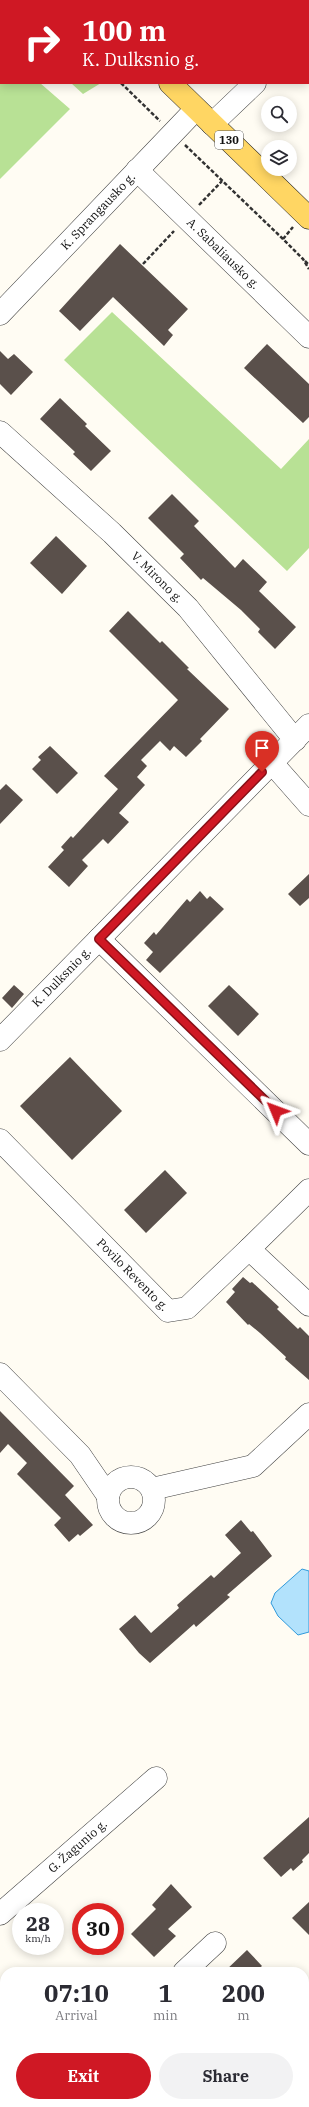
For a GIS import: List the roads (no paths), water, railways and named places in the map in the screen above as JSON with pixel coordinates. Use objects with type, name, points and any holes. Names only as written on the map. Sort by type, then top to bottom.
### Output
[{"type":"main road","name":"130","points":[[171,84],[309,218]]},
{"type":"street","points":[[212,124],[254,84]]},
{"type":"street","name":"K. Sprangausko g.","points":[[0,314],[196,108]]},
{"type":"street","name":"A. Sabaliausko g.","points":[[137,170],[309,337]]},
{"type":"street","name":"V. Mirono g.","points":[[0,432],[112,533],[188,608],[302,733]]},
{"type":"street","name":"K. Dulksnio g.","points":[[0,1040],[302,733]]},
{"type":"street","points":[[272,763],[309,805]]},
{"type":"street","points":[[99,939],[309,1144]]},
{"type":"street","name":"Povilo Revento g.","points":[[0,1140],[168,1311],[187,1308],[249,1249]]},
{"type":"street","points":[[309,1190],[249,1249],[309,1305]]},
{"type":"street","points":[[0,1374],[80,1455],[108,1496]]},
{"type":"street","points":[[152,1490],[253,1466],[309,1414]]},
{"type":"street","points":[[80,1455],[128,1477],[142,1479],[152,1490],[155,1504],[152,1511],[142,1521],[135,1523],[121,1521],[115,1517],[108,1504],[108,1496],[115,1484],[128,1477]]},
{"type":"street","name":"G. Žagunio g.","points":[[0,1914],[156,1778]]},
{"type":"street","points":[[189,1967],[215,1943]]},
{"type":"water","points":[[302,1569],[309,1571],[309,1632],[298,1635],[278,1616],[271,1603],[275,1593]]}]
